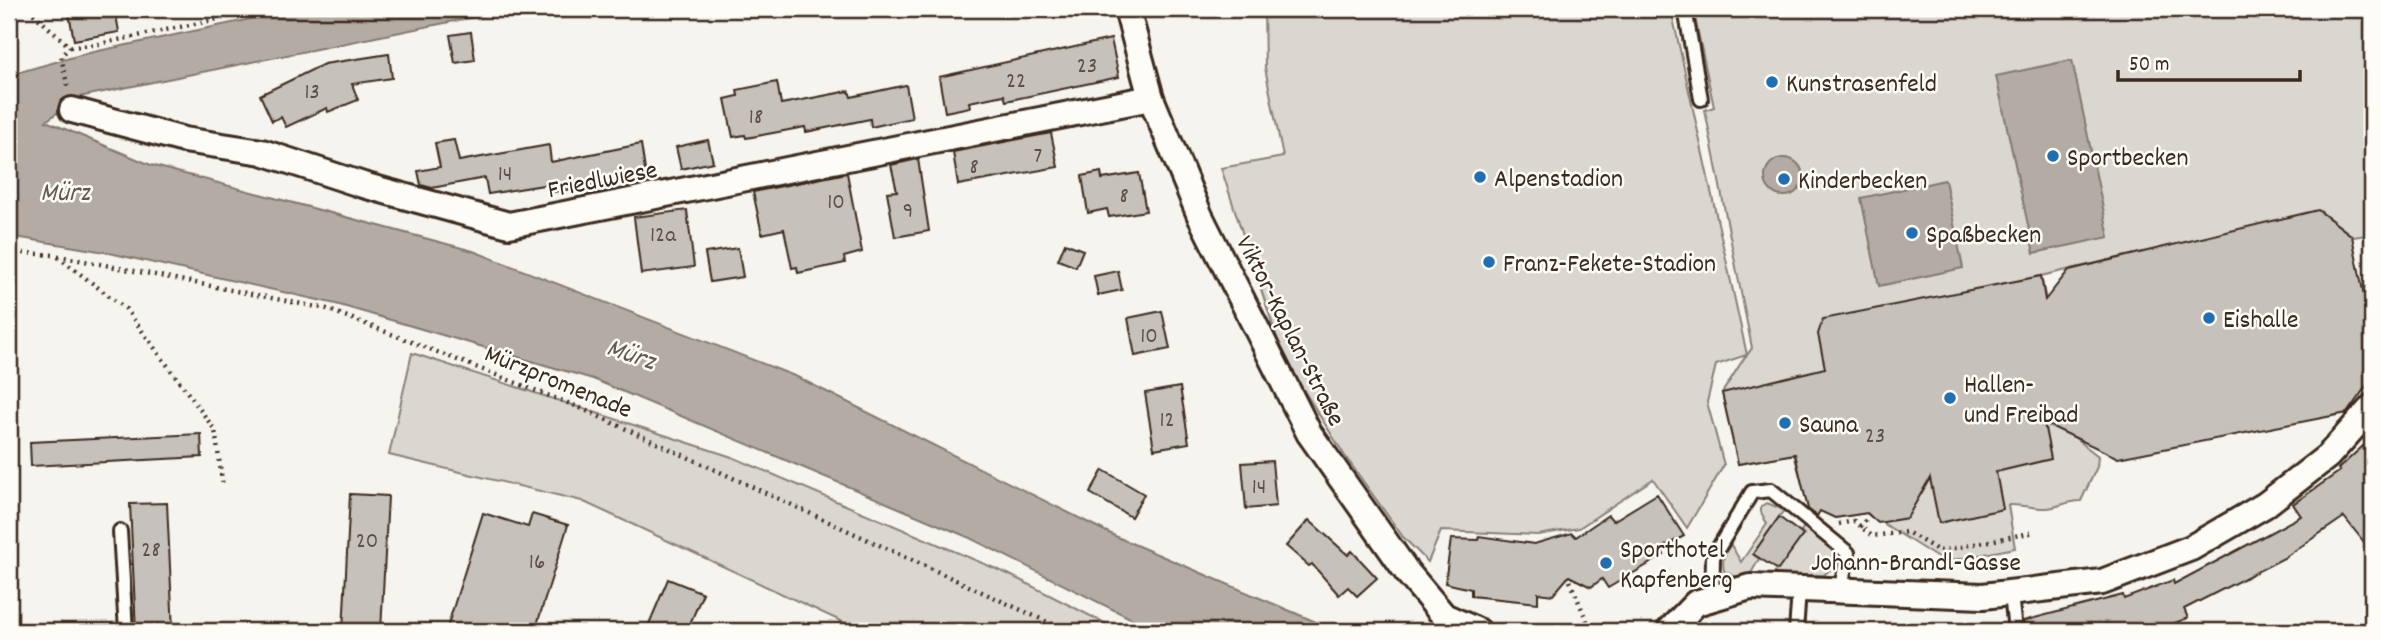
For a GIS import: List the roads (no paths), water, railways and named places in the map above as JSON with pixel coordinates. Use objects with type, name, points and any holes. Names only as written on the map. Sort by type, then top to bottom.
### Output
[{"type":"street","name":"Viktor-Kaplan-Straße","points":[[1128,9],[1151,98],[1200,216],[1309,433],[1407,572],[1444,616],[1478,631]]},
{"type":"street","name":"Friedlwiese","points":[[72,110],[184,140],[262,152],[363,185],[509,225],[1151,98]]},
{"type":"street","name":"Johann-Brandl-Gasse","points":[[1669,631],[1696,603],[1750,587],[1799,591],[1983,596],[2102,582],[2191,548],[2265,505],[2328,456],[2372,407]]},
{"type":"lane","points":[[1685,9],[1701,99]]},
{"type":"lane","points":[[1712,600],[1713,557],[1752,492],[1771,490],[1848,552],[1839,592]]},
{"type":"lane","points":[[121,531],[126,631]]},
{"type":"lane","points":[[1796,631],[1799,591]]},
{"type":"lane","points":[[2011,594],[2015,631]]},
{"type":"water","name":"Mürz","points":[[299,9],[514,9],[79,97],[46,121],[151,165],[473,251],[797,377],[1117,537],[1337,631],[1156,631],[970,538],[593,379],[336,304],[105,252],[9,236],[9,75],[84,54]]},
{"type":"water","name":"Sportbecken","points":[[2072,60],[2109,237],[2034,253],[1996,76]]},
{"type":"water","name":"Kinderbecken","points":[[1784,158],[1798,163],[1803,177],[1798,191],[1784,196],[1770,191],[1765,177],[1770,163]]},
{"type":"water","name":"Spaßbecken","points":[[1945,180],[1963,268],[1879,286],[1861,198]]},
{"type":"place","name":"Kunstrasenfeld","points":[[1772,82]]},
{"type":"place","name":"Sportbecken","points":[[2053,156]]},
{"type":"place","name":"Alpenstadion","points":[[1480,177]]},
{"type":"place","name":"Kinderbecken","points":[[1784,179]]},
{"type":"place","name":"Spaßbecken","points":[[1912,233]]},
{"type":"place","name":"Franz-Fekete-Stadion","points":[[1489,262]]},
{"type":"place","name":"Eishalle","points":[[2209,318]]},
{"type":"place","name":"Hallen- und Freibad","points":[[1950,398]]},
{"type":"place","name":"Sauna","points":[[1785,423]]},
{"type":"place","name":"Sporthotel Kapfenberg","points":[[1606,563]]}]
